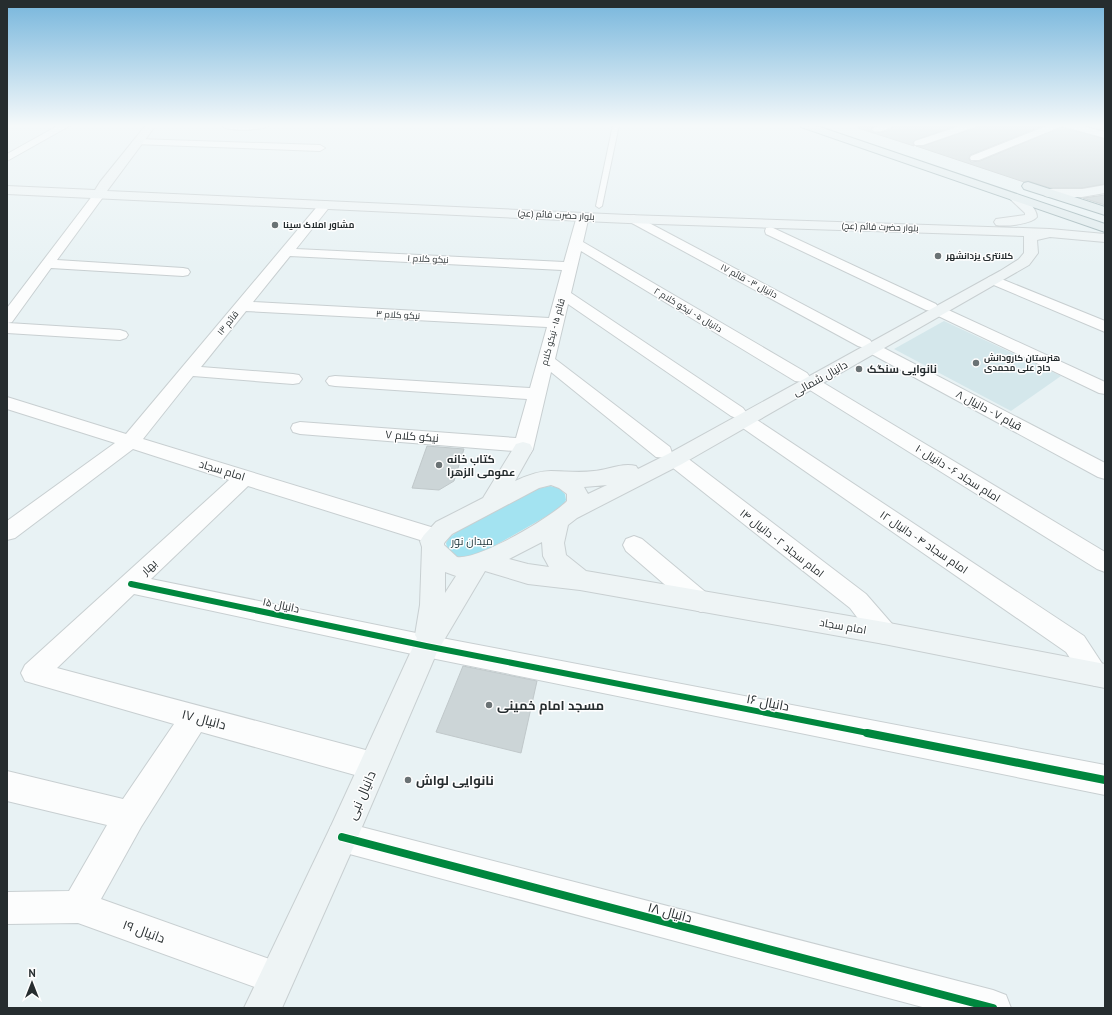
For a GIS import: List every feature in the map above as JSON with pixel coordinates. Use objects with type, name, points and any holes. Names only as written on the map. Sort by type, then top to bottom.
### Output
[{"type":"main road","points":[[102,189],[114,172]]},
{"type":"main road","points":[[941,172],[1105,228]]},
{"type":"main road","name":"بلوار حضرت قائم (عج)","points":[[7,181],[325,205],[583,211],[599,206],[1004,222],[1031,217],[1031,212],[1015,198]]},
{"type":"main road","points":[[1020,184],[1105,211]]},
{"type":"main road","name":"بلوار حضرت قائم (عج)","points":[[7,190],[102,189],[583,211],[634,219],[1050,233],[1105,238]]},
{"type":"main road","points":[[1049,193],[1082,193],[1103,190]]},
{"type":"main road","points":[[1103,190],[1098,198],[1105,208]]},
{"type":"main road","name":"دانیال شمالی","points":[[935,309],[994,280],[1013,264],[1016,256],[1016,246],[1005,237],[988,231]]},
{"type":"main road","name":"دانیال شمالی","points":[[565,516],[740,416],[935,309],[997,271],[1013,264],[1024,262],[1031,254],[1030,238],[1050,233]]},
{"type":"main road","points":[[523,447],[527,460],[536,467],[556,479],[572,485],[577,493],[578,503],[565,516],[480,563],[458,568],[440,558],[434,543],[444,528],[534,480],[556,479]]},
{"type":"main road","points":[[491,503],[510,474],[523,447]]},
{"type":"main road","name":"دانیال شمالی","points":[[556,479],[594,480],[612,477],[669,456]]},
{"type":"main road","name":"امام سجاد","points":[[565,516],[552,543],[554,556],[580,580]]},
{"type":"main road","name":"دانیال نبی","points":[[426,646],[433,605],[434,543]]},
{"type":"main road","name":"امام سجاد","points":[[480,563],[528,574],[580,580],[884,633],[1100,675]]},
{"type":"main road","name":"دانیال نبی","points":[[263,1008],[342,837],[426,646],[480,563]]},
{"type":"street","points":[[7,319],[102,189]]},
{"type":"street","name":"قائم ۱۳","points":[[7,532],[130,442],[325,205]]},
{"type":"street","name":"قائم ۱۵ - نیکو کلام","points":[[523,447],[583,211]]},
{"type":"street","name":"دانیال ۳ - قائم ۱۷","points":[[634,219],[868,346]]},
{"type":"street","points":[[771,231],[1105,389]]},
{"type":"street","name":"دانیال ۵ - نیکو کلام ۲","points":[[576,243],[806,380]]},
{"type":"street","name":"نیکو کلام ۱","points":[[285,252],[570,266]]},
{"type":"street","points":[[48,264],[183,272]]},
{"type":"street","points":[[994,280],[1105,327]]},
{"type":"street","name":"امام سجاد ۴ - دانیال ۱۲","points":[[563,294],[1075,644],[1100,675]]},
{"type":"street","name":"نیکو کلام ۳","points":[[242,306],[555,323]]},
{"type":"street","points":[[7,328],[120,335]]},
{"type":"street","name":"قیام ۷ - دانیال ۸","points":[[868,346],[1105,472]]},
{"type":"street","name":"امام سجاد ۲ - دانیال ۱۴","points":[[546,360],[858,601],[884,633]]},
{"type":"street","points":[[189,371],[293,379]]},
{"type":"street","points":[[334,380],[536,394]]},
{"type":"street","name":"امام سجاد ۶ - دانیال ۱۰","points":[[806,380],[1105,563]]},
{"type":"street","name":"امام سجاد","points":[[7,403],[245,477],[434,543]]},
{"type":"street","name":"نیکو کلام ٧","points":[[300,428],[523,447]]},
{"type":"street","name":"بهار","points":[[34,673],[245,477]]},
{"type":"street","points":[[634,545],[701,602]]},
{"type":"street","name":"دانیال ۱۵","points":[[131,584],[426,646]]},
{"type":"street","name":"دانیال ۱۶","points":[[426,646],[1105,780]]},
{"type":"street","name":"دانیال ۱۷","points":[[34,673],[373,766]]},
{"type":"street","points":[[78,907],[130,816],[195,717]]},
{"type":"street","points":[[7,786],[130,816]]},
{"type":"street","name":"دانیال ۱۸","points":[[342,837],[993,1008]]},
{"type":"street","name":"دانیال ۱۹","points":[[7,908],[78,907],[277,978]]},
{"type":"lane","points":[[599,206],[606,172]]},
{"type":"shaded area","name":"هنرستان کارودانش حاج علی محمدی","points":[[944,321],[1061,376],[1011,411],[894,349]]},
{"type":"green space","name":"میدان نور","points":[[550,486],[559,488],[565,494],[566,500],[561,508],[475,557],[460,558],[453,556],[450,553],[446,543],[449,538],[458,531],[537,489]]},
{"type":"building","points":[[995,172],[1105,172],[1105,184],[1082,188],[1050,188],[1028,181],[1024,182]]},
{"type":"building","points":[[1105,195],[1105,205],[1083,198]]},
{"type":"building","name":"کتاب خانه عمومی الزهرا","points":[[427,446],[464,449],[454,481],[439,490],[412,488]]},
{"type":"building","name":"مسجد امام خمینی","points":[[463,666],[537,681],[521,753],[436,732]]},
{"type":"cycle path","points":[[131,584],[426,646],[1105,780]]},
{"type":"cycle path","points":[[342,837],[993,1008]]},
{"type":"place","name":"مشاور املاک سینا","points":[[275,225]]},
{"type":"place","name":"کلانتری یزدانشهر","points":[[938,256]]},
{"type":"place","name":"هنرستان کارودانش حاج علی محمدی","points":[[976,363]]},
{"type":"place","name":"نانوایی سنگک","points":[[859,369]]},
{"type":"place","name":"کتاب خانه عمومی الزهرا","points":[[439,465]]},
{"type":"place","name":"مسجد امام خمینی","points":[[489,705]]},
{"type":"place","name":"نانوایی لواش","points":[[408,780]]}]
